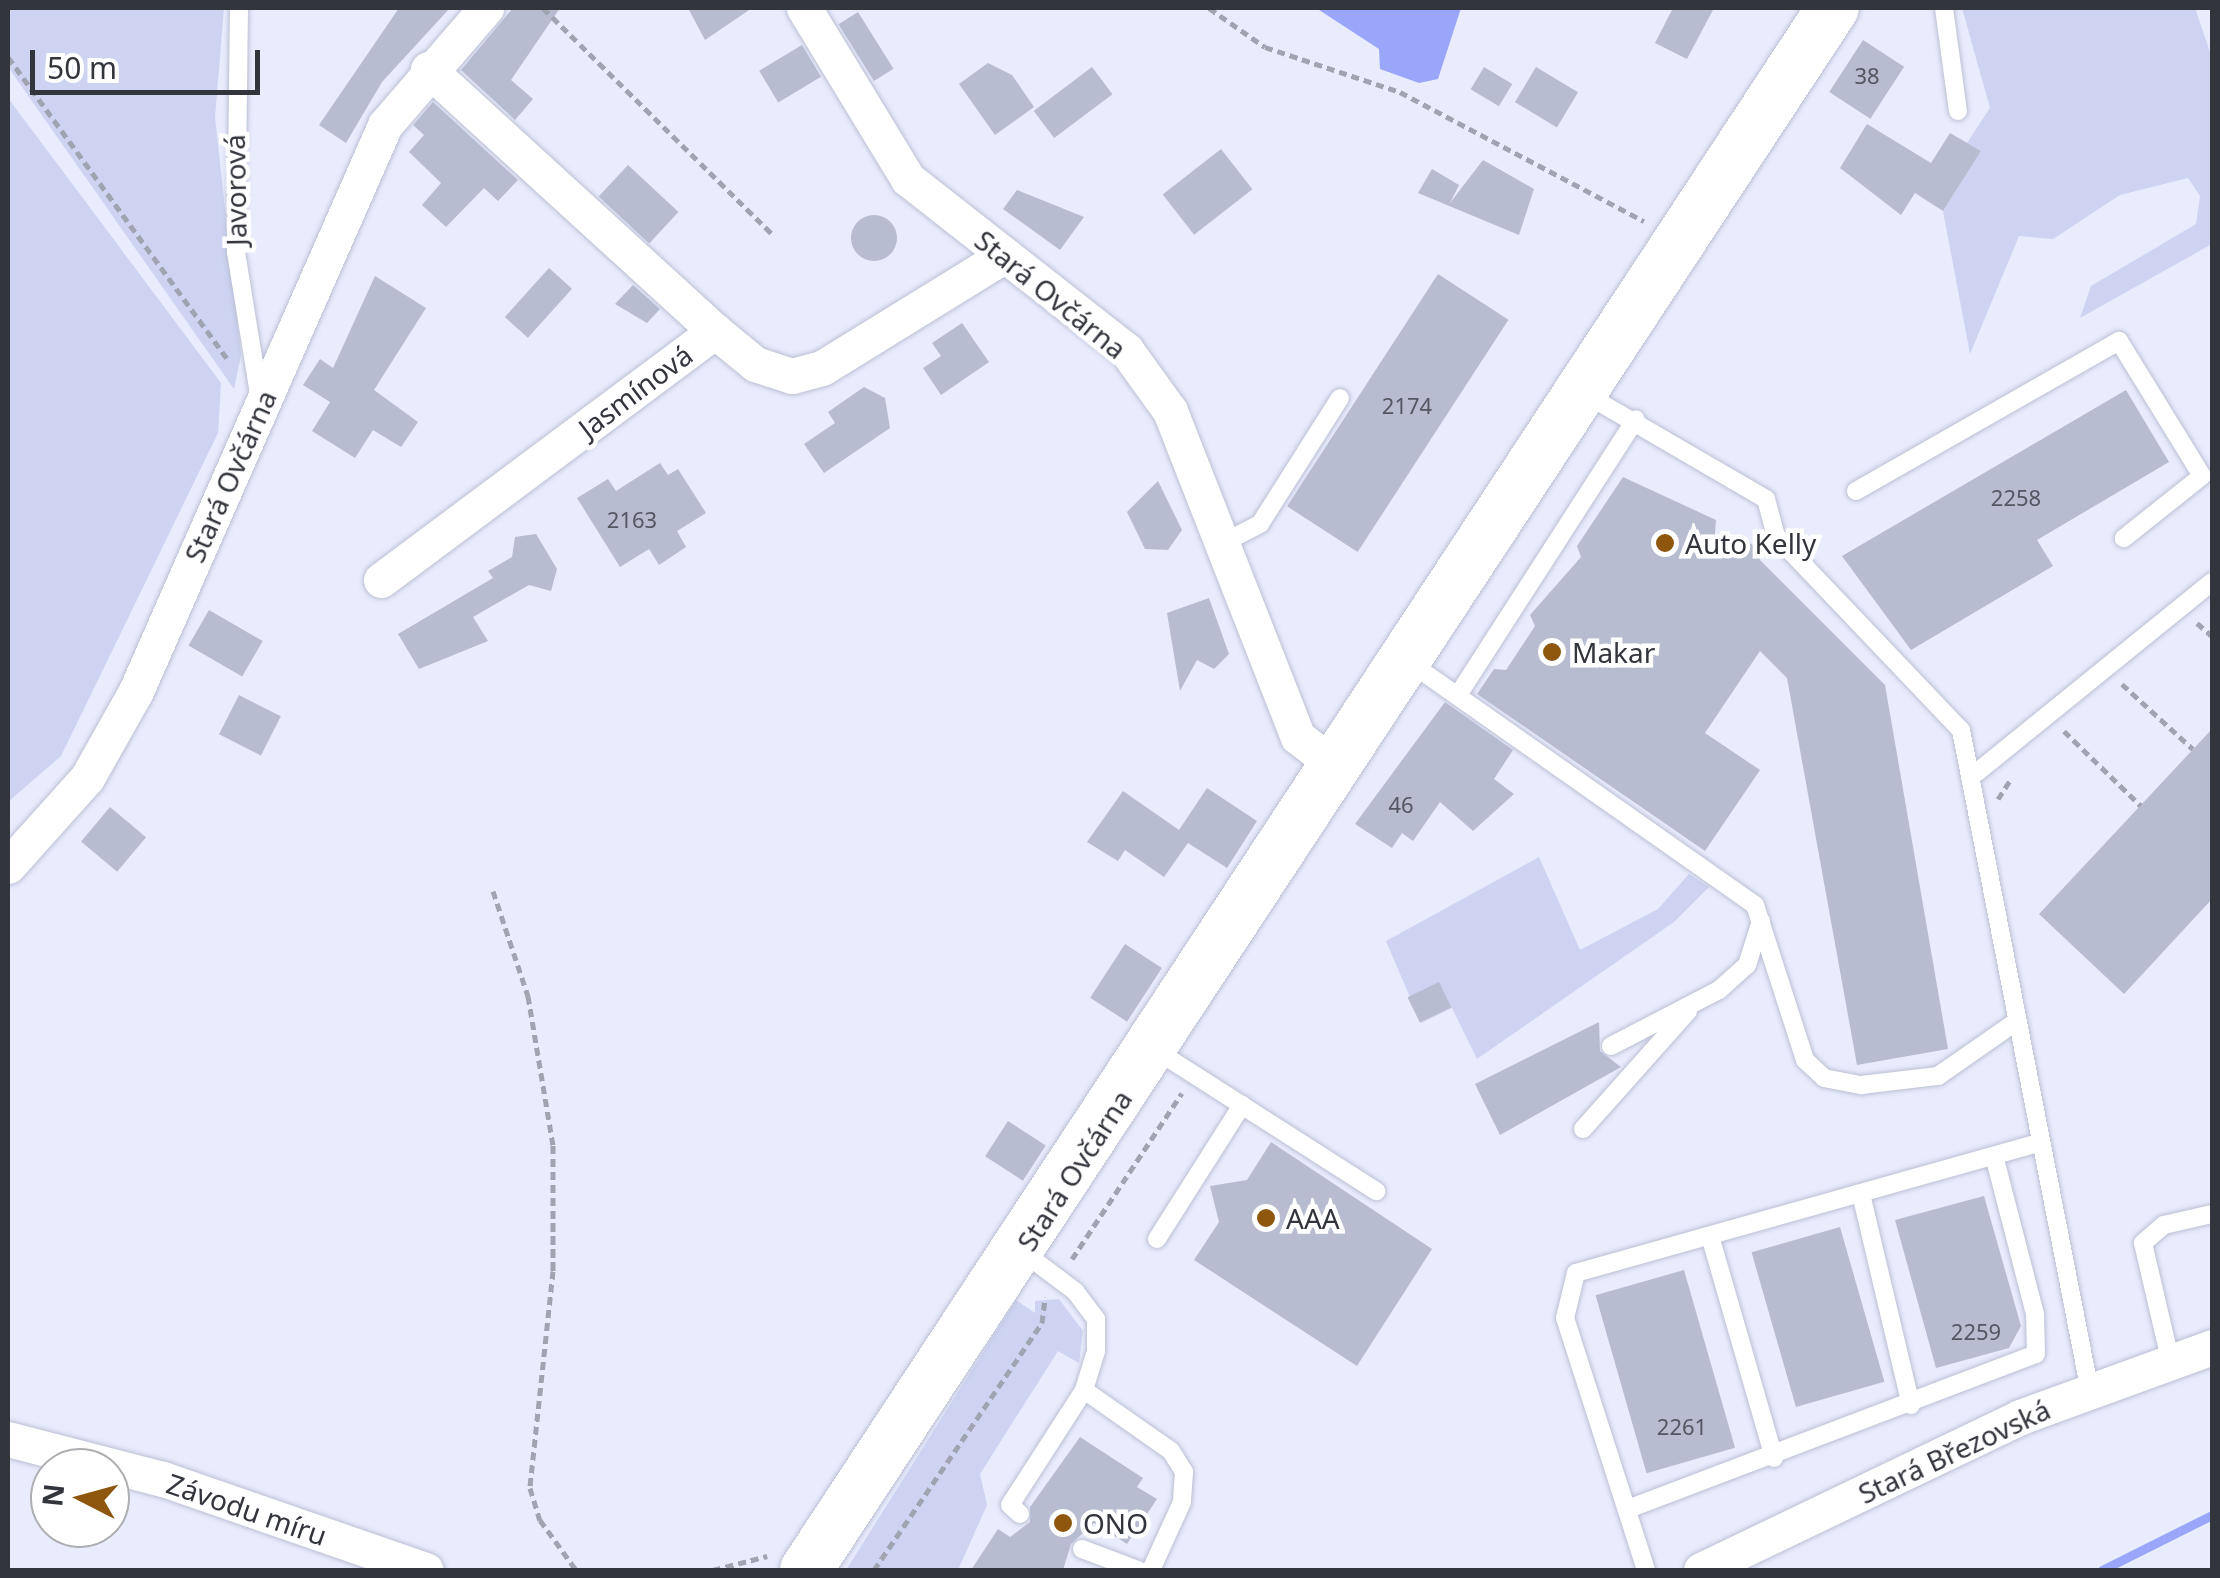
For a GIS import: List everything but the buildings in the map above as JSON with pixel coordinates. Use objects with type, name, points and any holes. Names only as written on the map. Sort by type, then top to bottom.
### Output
[{"type":"main road","name":"Stará Ovčárna","points":[[795,1556],[1040,1265],[1174,1062],[1334,765],[1834,8]]},
{"type":"street","name":"Stará Ovčárna","points":[[8,866],[87,778],[136,691],[384,125],[486,8]]},
{"type":"street","name":"Stará Ovčárna","points":[[804,8],[908,179],[1126,350],[1170,411],[1298,737],[1334,765]]},
{"type":"street","points":[[428,70],[715,331]]},
{"type":"street","name":"Jasmínová","points":[[380,580],[715,331],[755,364],[792,376],[822,368],[1005,255]]},
{"type":"street","name":"Stará Březovská","points":[[1701,1570],[2090,1392],[2170,1359],[2212,1348]]},
{"type":"street","name":"Závodu míru","points":[[8,1439],[163,1479],[426,1570]]},
{"type":"lane","name":"Javorová","points":[[239,8],[233,170],[242,312],[261,405]]},
{"type":"lane","points":[[1944,8],[1958,110]]},
{"type":"lane","points":[[1856,492],[2119,341],[2202,476],[2124,538]]},
{"type":"lane","points":[[1582,392],[1636,419],[1766,500],[1776,536],[1930,692],[1961,730],[1976,773],[2038,1143],[2090,1392]]},
{"type":"lane","points":[[1222,544],[1260,524],[1340,398]]},
{"type":"lane","points":[[1458,695],[1636,419]]},
{"type":"lane","points":[[1976,773],[2212,582]]},
{"type":"lane","points":[[1404,659],[1755,906],[1805,1060],[1840,1085],[1938,1076],[2017,1021]]},
{"type":"lane","points":[[1611,1046],[1694,1003],[1747,965],[1761,921]]},
{"type":"lane","points":[[1583,1129],[1694,1003]]},
{"type":"lane","points":[[1174,1062],[1376,1191]]},
{"type":"lane","points":[[1157,1239],[1242,1105]]},
{"type":"lane","points":[[1646,1570],[1565,1300],[1588,1266],[1710,1236],[2038,1143]]},
{"type":"lane","points":[[1628,1509],[1774,1458],[2036,1354],[2036,1314],[1994,1156]]},
{"type":"lane","points":[[1861,1194],[1911,1405]]},
{"type":"lane","points":[[2170,1359],[2143,1243],[2164,1225],[2212,1214]]},
{"type":"lane","points":[[1710,1236],[1774,1458]]},
{"type":"lane","points":[[1020,1514],[1010,1505],[1084,1390],[1096,1320],[1040,1265]]},
{"type":"lane","points":[[1084,1390],[1171,1451],[1184,1472],[1182,1502],[1151,1570]]},
{"type":"lane","points":[[1082,1550],[1138,1570]]},
{"type":"path","points":[[543,8],[774,236]]},
{"type":"path","points":[[1209,8],[1265,47],[1400,92],[1680,240]]},
{"type":"path","points":[[8,57],[261,405]]},
{"type":"path","points":[[2182,636],[2205,617]]},
{"type":"path","points":[[2197,623],[2212,636]]},
{"type":"path","points":[[2108,696],[2137,672]]},
{"type":"path","points":[[2122,684],[2194,749]]},
{"type":"path","points":[[2049,743],[2078,719]]},
{"type":"path","points":[[2064,731],[2140,806]]},
{"type":"path","points":[[1995,804],[2018,768]]},
{"type":"path","points":[[494,891],[528,996],[553,1145],[553,1271],[530,1488],[540,1520],[576,1570]]},
{"type":"path","points":[[874,1570],[1042,1323],[1040,1265],[1174,1062]]},
{"type":"path","points":[[713,1570],[795,1556]]},
{"type":"shaded area","points":[[8,8],[224,8],[215,117],[241,355],[234,389],[8,67]]},
{"type":"shaded area","points":[[1962,8],[2195,8],[2212,58],[2212,244],[2080,318],[2091,286],[2196,224],[2200,196],[2188,178],[2120,195],[2053,239],[2019,236],[1970,354],[1943,211],[1981,151],[1967,143],[1990,108]]},
{"type":"shaded area","points":[[8,98],[221,383],[218,433],[61,756],[8,802]]},
{"type":"shaded area","points":[[1539,857],[1580,950],[1658,909],[1689,874],[1709,887],[1674,922],[1477,1059],[1452,1008],[1421,1023],[1386,941]]},
{"type":"shaded area","points":[[1059,1299],[1083,1331],[1079,1363],[1058,1351],[980,1474],[987,1505],[958,1570],[846,1570],[1016,1300],[1035,1313],[1035,1301]]},
{"type":"water","points":[[1316,8],[1461,8],[1438,79],[1419,83],[1380,69],[1379,49]]},
{"type":"waterway","points":[[2102,1570],[2212,1515]]},
{"type":"place","name":"Auto Kelly","points":[[1665,543]]},
{"type":"place","name":"Makar","points":[[1552,652]]},
{"type":"place","name":"AAA","points":[[1266,1218]]},
{"type":"place","name":"ONO","points":[[1063,1523]]}]
